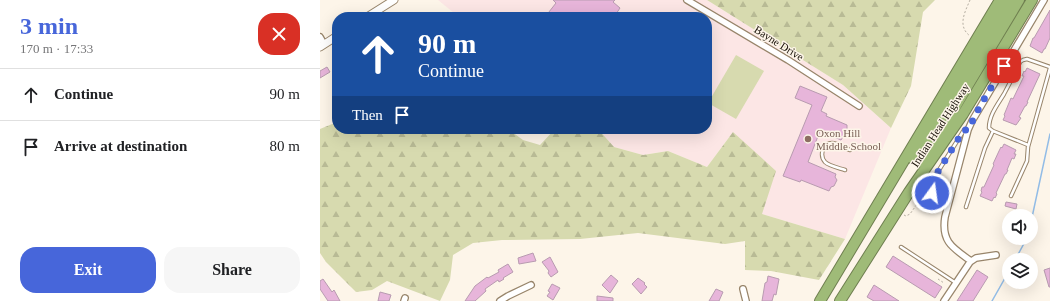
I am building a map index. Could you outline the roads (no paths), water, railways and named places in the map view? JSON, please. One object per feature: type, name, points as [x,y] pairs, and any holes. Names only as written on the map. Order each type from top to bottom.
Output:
[{"type":"highway","name":"Indian Head Highway","points":[[820,301],[863,232],[1000,0]]},
{"type":"highway","points":[[863,232],[959,87],[1010,0]]},
{"type":"highway","points":[[910,192],[926,157],[1019,0]]},
{"type":"highway","name":"Indian Head Highway","points":[[840,301],[910,192],[963,114],[1032,0]]},
{"type":"main road","points":[[373,12],[385,2],[394,0]]},
{"type":"main road","points":[[322,45],[332,39]]},
{"type":"street","name":"Bayne Drive","points":[[687,0],[707,12]]},
{"type":"street","points":[[972,261],[953,248],[945,237],[944,224],[968,130],[980,106],[1044,0]]},
{"type":"street","name":"Bayne Drive","points":[[712,15],[859,106]]},
{"type":"street","points":[[320,37],[322,45]]},
{"type":"street","points":[[944,301],[972,261],[976,258],[996,255]]},
{"type":"street","points":[[500,301],[531,285]]},
{"type":"street","points":[[743,289],[746,301]]},
{"type":"lane","points":[[1011,196],[1027,161],[1028,145],[1050,68],[1027,59],[1020,62],[994,110],[989,128],[1028,145]]},
{"type":"lane","points":[[950,198],[932,193],[929,186],[964,130],[968,130]]},
{"type":"lane","points":[[966,207],[985,148],[993,130]]},
{"type":"lane","points":[[845,170],[825,162],[822,157],[822,152],[825,146],[834,143],[850,150]]},
{"type":"lane","points":[[901,246],[956,283]]},
{"type":"waterway","points":[[1034,209],[1050,134]]},
{"type":"waterway","points":[[1019,253],[1023,245]]},
{"type":"waterway","points":[[992,301],[1002,283]]},
{"type":"place","name":"Oxon Hill Middle School","points":[[808,139]]}]
